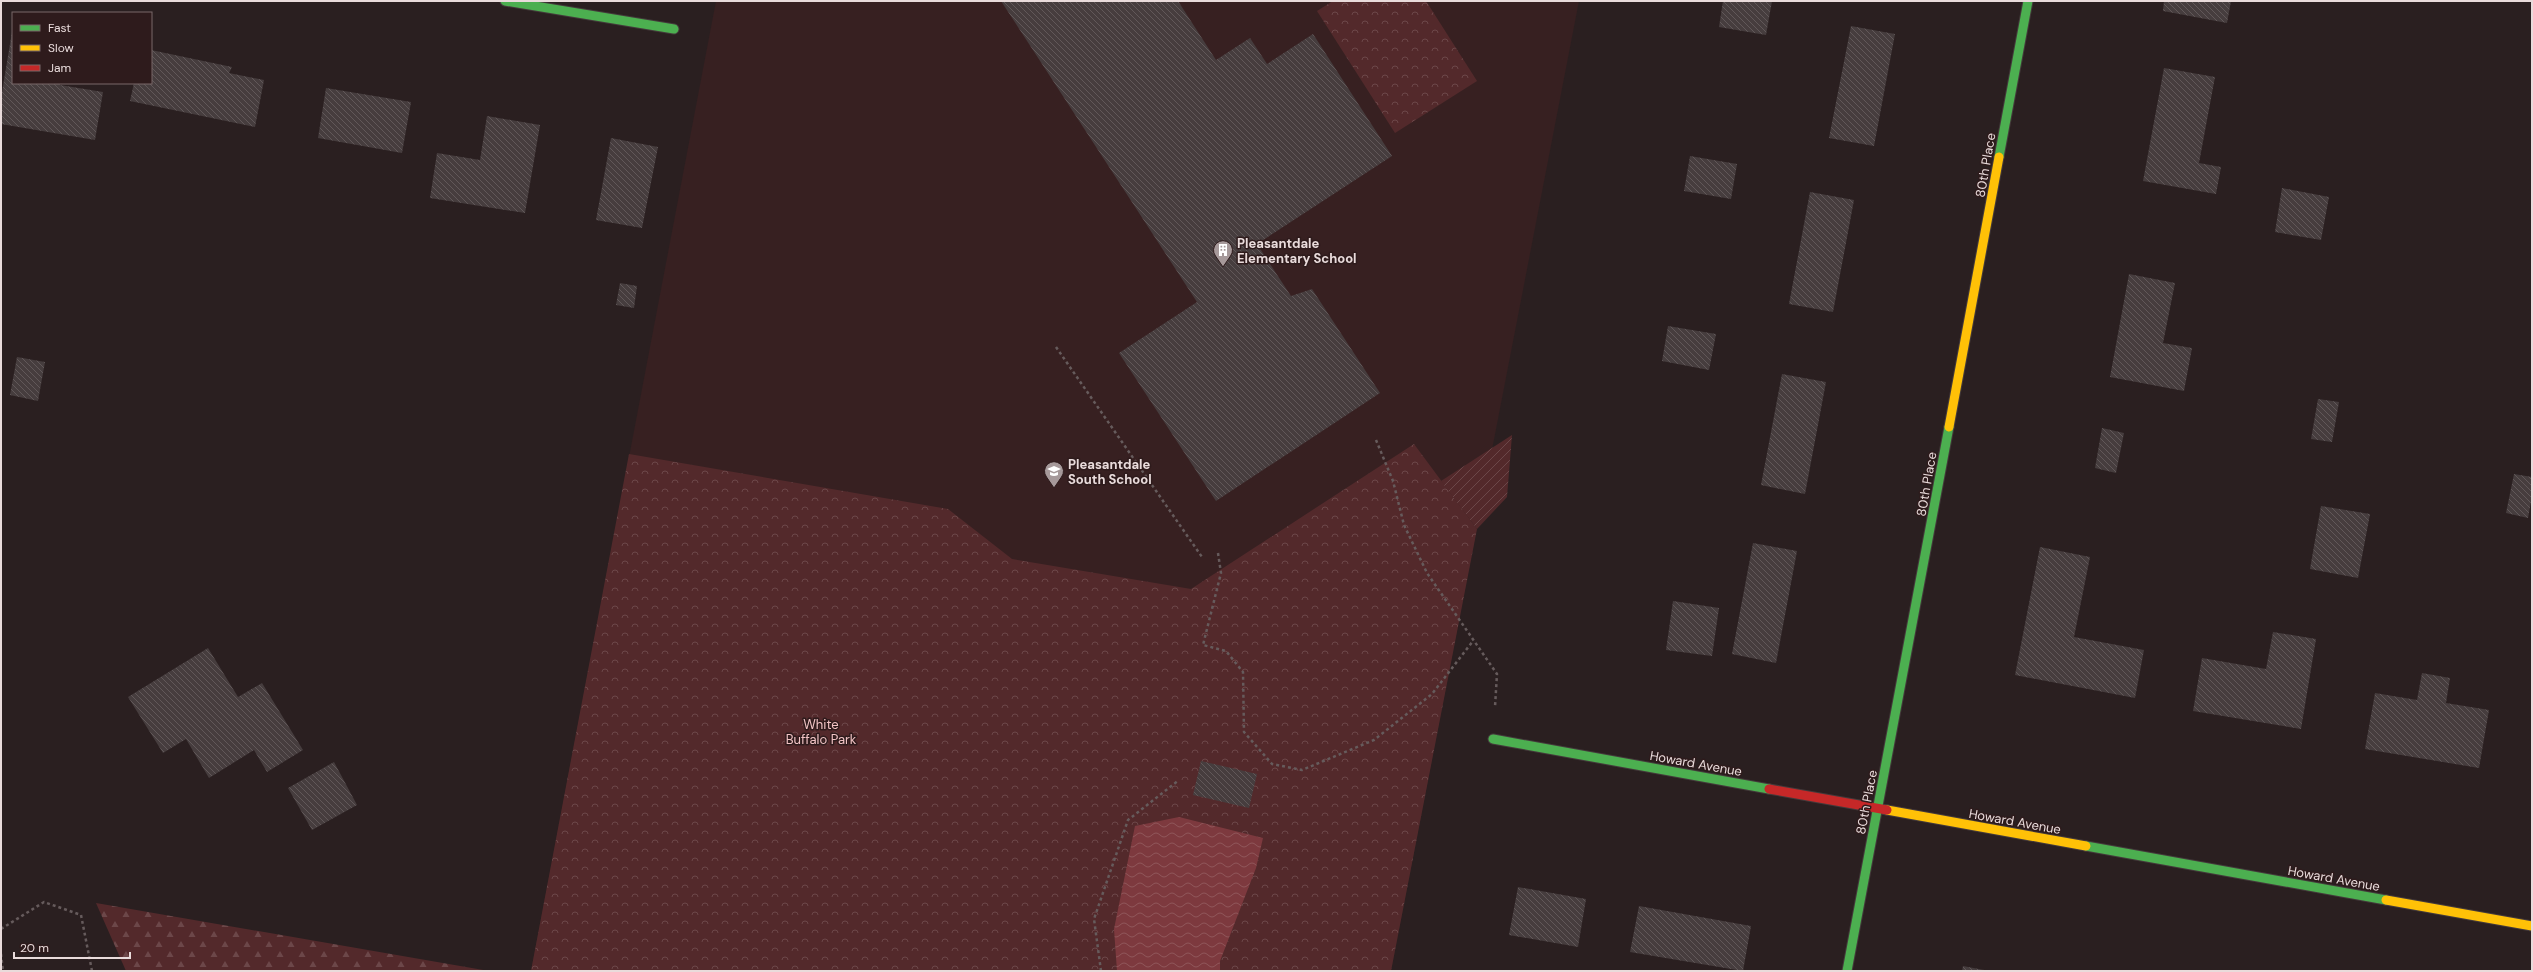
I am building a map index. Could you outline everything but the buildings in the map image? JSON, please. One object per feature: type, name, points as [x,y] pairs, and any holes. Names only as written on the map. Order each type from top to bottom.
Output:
[{"type":"street","points":[[505,1],[674,29]]},
{"type":"street","name":"80th Place","points":[[1847,971],[2028,1]]},
{"type":"street","name":"Howard Avenue","points":[[1493,739],[1878,810],[2532,926]]},
{"type":"path","points":[[1056,347],[1202,557]]},
{"type":"path","points":[[1376,440],[1392,481],[1404,525],[1427,573],[1497,674],[1493,739]]},
{"type":"path","points":[[1218,552],[1221,573],[1203,645],[1226,651],[1243,672],[1244,732],[1272,764],[1302,770],[1374,740],[1432,694],[1473,641]]},
{"type":"path","points":[[1101,971],[1094,919],[1128,820],[1179,780]]},
{"type":"path","points":[[1,929],[44,902],[81,915],[92,971]]},
{"type":"path","points":[[1,954],[3,971]]},
{"type":"shaded area","name":"Pleasantdale South School","points":[[716,1],[1579,1],[1391,971],[531,971]]},
{"type":"green space","points":[[1333,1],[1426,1],[1477,81],[1395,133],[1317,11]]},
{"type":"green space","points":[[1512,435],[1507,497],[1477,529],[1441,481]]},
{"type":"green space","name":"White Buffalo Park","points":[[1414,444],[1477,529],[1391,971],[531,971],[629,454],[948,509],[1012,559],[1191,589]]},
{"type":"green space","points":[[96,903],[489,971],[126,971]]},
{"type":"water","points":[[1179,817],[1263,838],[1256,868],[1220,961],[1220,971],[1117,971],[1114,929],[1135,826]]},
{"type":"traffic: fast","points":[[505,1],[674,29]]},
{"type":"traffic: fast","points":[[1999,157],[2028,1]]},
{"type":"traffic: fast","points":[[1847,971],[1949,427]]},
{"type":"traffic: fast","points":[[1493,739],[1769,789]]},
{"type":"traffic: fast","points":[[2086,846],[2386,900]]},
{"type":"traffic: slow","points":[[1949,427],[1999,157]]},
{"type":"traffic: slow","points":[[1887,810],[2086,846]]},
{"type":"traffic: slow","points":[[2386,900],[2532,926]]},
{"type":"traffic: jam","points":[[1769,789],[1887,810]]},
{"type":"place","name":"Pleasantdale Elementary School","points":[[1223,267]]},
{"type":"place","name":"Pleasantdale South School","points":[[1054,488]]}]
